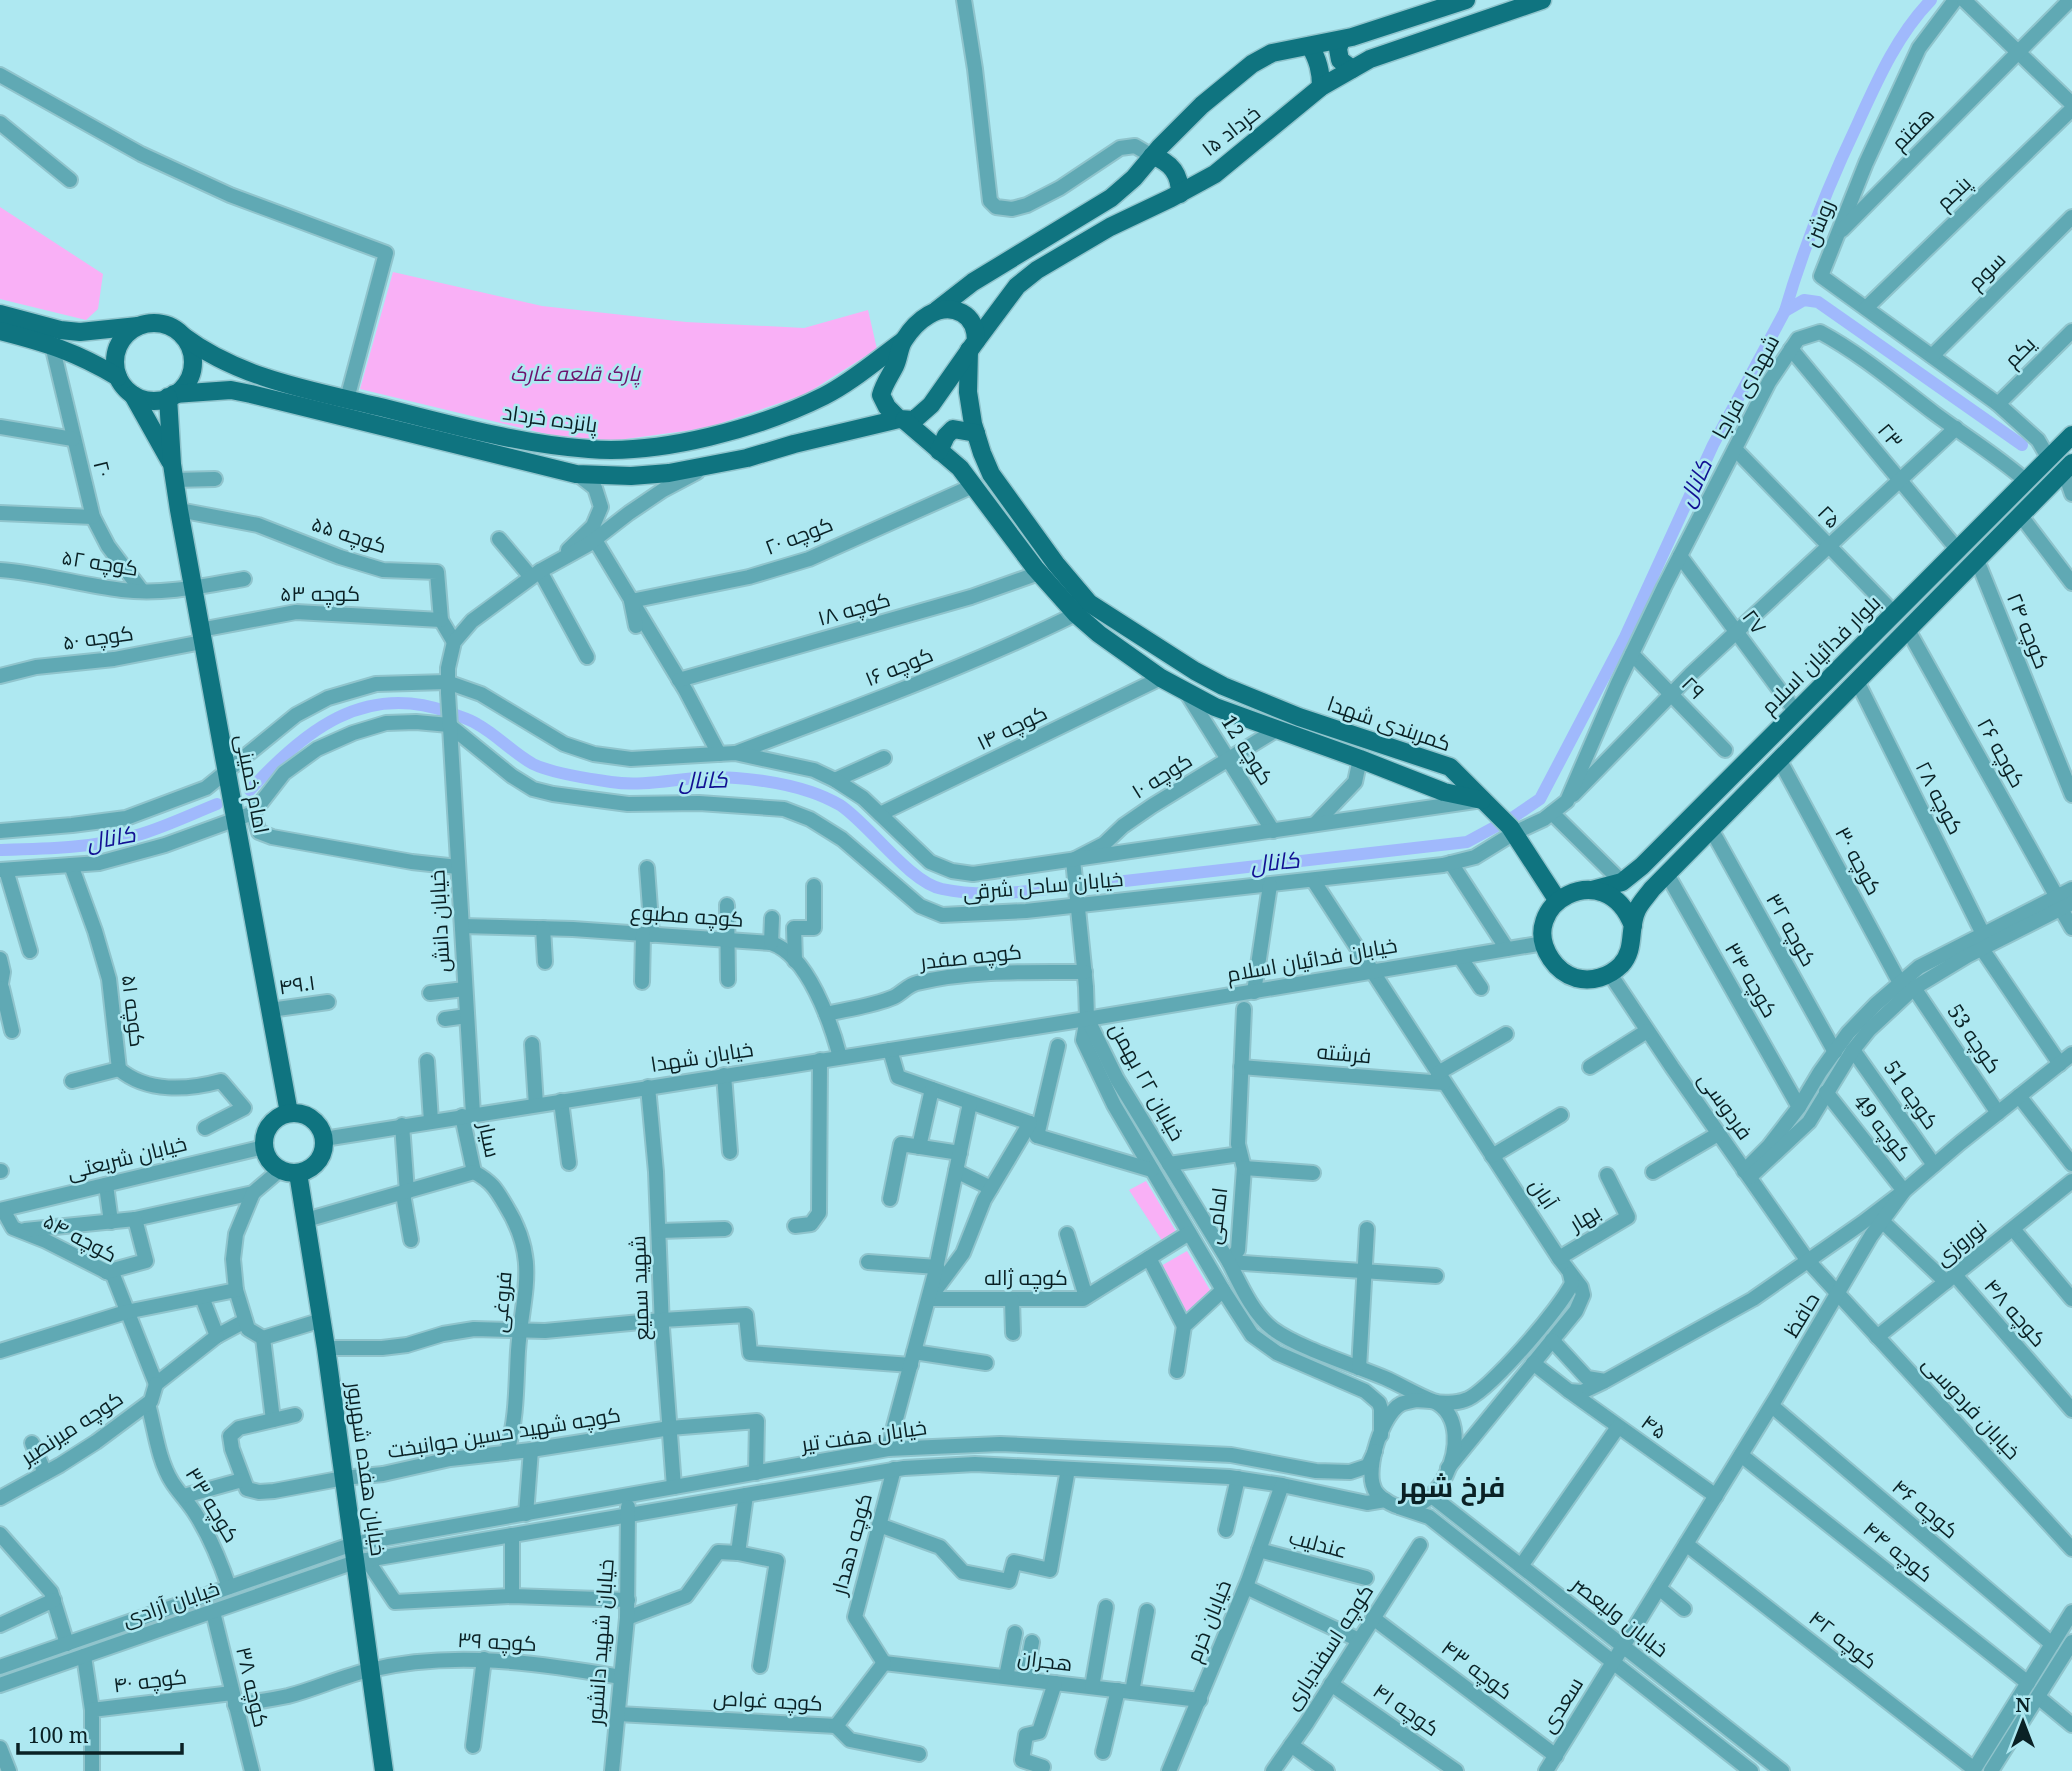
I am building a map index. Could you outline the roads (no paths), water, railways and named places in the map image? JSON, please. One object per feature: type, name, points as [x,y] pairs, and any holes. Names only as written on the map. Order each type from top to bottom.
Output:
[{"type":"main road","name":"۱۵ خرداد","points":[[903,341],[926,316],[985,275],[1111,198],[1134,178],[1202,104],[1252,64],[1272,53],[1341,40],[1466,0]]},
{"type":"main road","name":"۱۵ خرداد","points":[[901,420],[914,420],[931,405],[1017,286],[1037,270],[1110,227],[1180,194],[1223,168],[1321,87],[1370,59],[1542,0]]},
{"type":"main road","points":[[1341,40],[1338,49],[1340,60],[1352,69]]},
{"type":"main road","points":[[1310,47],[1319,66],[1321,87]]},
{"type":"main road","points":[[1152,156],[1170,165],[1176,174],[1180,194]]},
{"type":"main road","points":[[937,310],[951,310],[966,315],[976,330],[973,345]]},
{"type":"main road","points":[[0,314],[60,330],[80,332],[150,323],[162,324],[174,328],[183,336],[189,346],[192,367],[189,378],[171,396],[157,400],[145,399],[133,395],[118,377],[89,359],[52,345],[0,331]]},
{"type":"main road","points":[[118,377],[115,365],[120,342],[128,332],[138,326]]},
{"type":"main road","name":"پانزده خرداد","points":[[183,336],[225,362],[279,383],[503,437],[590,450],[635,448],[694,440],[781,415],[826,395],[903,341]]},
{"type":"main road","name":"کمربندی شهدا","points":[[903,341],[897,363],[885,382],[881,395],[887,407],[960,468],[1039,572],[1076,614],[1099,634],[1161,678],[1215,707],[1444,792],[1485,804]]},
{"type":"main road","name":"کمربندی شهدا","points":[[973,345],[968,392],[975,433],[992,474],[1056,565],[1089,603],[1223,686],[1299,717],[1451,767],[1485,804]]},
{"type":"main road","name":"پانزده خرداد","points":[[171,396],[224,390],[251,394],[576,474],[631,476],[669,473],[747,458],[794,444],[901,420]]},
{"type":"main road","name":"امام خمینی","points":[[133,395],[173,472]]},
{"type":"main road","name":"امام خمینی","points":[[171,396],[173,472],[178,510],[228,778],[242,813],[270,1010],[289,1113]]},
{"type":"main road","points":[[939,451],[946,436],[953,429],[975,433]]},
{"type":"main road","name":"بلوار فدائیان اسلام","points":[[1592,890],[1622,882],[1642,866],[2072,435]]},
{"type":"main road","points":[[2049,459],[2068,467]]},
{"type":"main road","name":"بلوار فدائیان اسلام","points":[[1633,926],[1637,910],[1652,889],[2068,467]]},
{"type":"main road","points":[[1485,804],[1512,830],[1558,901]]},
{"type":"main road","points":[[1592,890],[1606,893],[1619,901],[1633,926],[1633,940],[1629,954],[1610,974],[1598,978],[1574,977],[1554,964],[1547,954],[1544,943],[1545,920],[1558,901],[1577,891],[1592,890]]},
{"type":"main road","points":[[289,1113],[299,1113],[316,1122],[324,1139],[324,1148],[315,1165],[298,1173],[280,1170],[272,1164],[264,1147],[267,1129],[273,1121],[289,1113]]},
{"type":"main road","name":"خیابان هفده شهریور","points":[[298,1173],[358,1556],[384,1771]]},
{"type":"street","points":[[964,0],[990,201],[996,207],[1012,209],[1027,205],[1060,188],[1119,148],[1135,146],[1152,156]]},
{"type":"street","name":"روشن","points":[[1955,0],[1919,48],[1866,163],[1821,276],[1998,404],[2038,440],[2049,459]]},
{"type":"street","points":[[1964,0],[2072,106]]},
{"type":"street","name":"هفتم","points":[[1837,235],[2070,0]]},
{"type":"street","points":[[0,69],[16,83]]},
{"type":"street","points":[[0,75],[141,153],[230,195],[386,253],[347,399]]},
{"type":"street","name":"پنجم","points":[[1866,308],[2072,106]]},
{"type":"street","points":[[0,123],[70,180]]},
{"type":"street","name":"سوم","points":[[1932,356],[2072,217]]},
{"type":"street","name":"یکم","points":[[1998,404],[2072,331]]},
{"type":"street","name":"شهدای فراجا","points":[[1512,830],[1544,819],[1567,801],[1632,654],[1680,556],[1769,382],[1798,338],[1820,332],[1844,344],[2001,459],[2025,480]]},
{"type":"street","name":"۲۰","points":[[52,345],[93,517],[108,546],[142,591]]},
{"type":"street","name":"۲۳","points":[[1791,349],[1957,550]]},
{"type":"street","points":[[0,427],[73,439]]},
{"type":"street","points":[[1567,801],[1736,632],[1956,428]]},
{"type":"street","name":"۲۵","points":[[1735,449],[1894,613]]},
{"type":"street","points":[[454,642],[472,621],[536,574],[595,540],[663,490],[711,464]]},
{"type":"street","points":[[2068,467],[2072,494]]},
{"type":"street","points":[[173,472],[215,479]]},
{"type":"street","points":[[558,561],[593,526],[601,507],[595,488],[576,474]]},
{"type":"street","name":"کوچه ۲۰","points":[[631,601],[749,576],[808,559],[975,485]]},
{"type":"street","name":"کوچه ۵۵","points":[[178,510],[258,525],[340,557],[383,570],[437,572],[441,620],[454,642]]},
{"type":"street","points":[[0,513],[93,517]]},
{"type":"street","points":[[2021,516],[2072,583]]},
{"type":"street","points":[[499,539],[536,574],[587,657]]},
{"type":"street","points":[[595,540],[679,680],[719,754]]},
{"type":"street","name":"۲۷","points":[[1680,556],[1796,712]]},
{"type":"street","name":"کوچه ۲۴","points":[[1977,560],[2072,795]]},
{"type":"street","name":"کوچه ۵۲","points":[[0,570],[142,591],[193,588],[244,579]]},
{"type":"street","name":"کوچه ۱۸","points":[[679,680],[946,605],[1039,572]]},
{"type":"street","points":[[631,601],[636,626]]},
{"type":"street","name":"کوچه ۵۳","points":[[201,636],[296,612],[441,620]]},
{"type":"street","name":"کوچه ۱۶","points":[[735,753],[856,708],[1020,641],[1076,614]]},
{"type":"street","name":"کوچه ۲۶","points":[[1908,630],[2063,903],[2072,928]]},
{"type":"street","name":"کوچه ۵۰","points":[[0,676],[36,667],[114,659],[201,636]]},
{"type":"street","name":"خیابان دانش","points":[[454,642],[448,687],[449,725],[467,1016],[468,1115]]},
{"type":"street","name":"۲۹","points":[[1632,654],[1724,750]]},
{"type":"street","name":"کوچه ۱۴","points":[[880,814],[1161,678]]},
{"type":"street","name":"کوچه ۲۸","points":[[1857,681],[1983,942],[2060,1064]]},
{"type":"street","name":"خیابان ساحل شرقی","points":[[0,831],[126,818],[199,791],[228,778],[296,715],[328,698],[376,684],[448,687],[481,694],[565,744],[594,754],[631,759],[735,753],[814,770],[863,798],[930,862],[952,871],[974,874],[1074,864],[1315,824],[1485,804]]},
{"type":"street","name":"کوچه 12","points":[[1186,692],[1273,831]]},
{"type":"street","points":[[30,951],[3,870],[99,863],[165,845],[242,813],[284,773],[317,749],[353,733],[386,723],[449,725]]},
{"type":"street","name":"خیابان ساحل شرقی","points":[[449,725],[483,754],[533,789],[628,804],[784,809],[810,819],[842,839],[920,906],[942,915],[986,914],[1078,901],[1414,870],[1475,857],[1512,830]]},
{"type":"street","name":"کوچه ۱۰","points":[[1074,864],[1152,806],[1276,730]]},
{"type":"street","points":[[835,780],[884,758]]},
{"type":"street","points":[[1315,824],[1355,782],[1360,759]]},
{"type":"street","name":"کوچه ۳۰","points":[[1779,759],[1907,986]]},
{"type":"street","points":[[242,813],[259,832],[272,837],[412,862],[458,867]]},
{"type":"street","points":[[1552,813],[1622,882]]},
{"type":"street","name":"کوچه ۳۲","points":[[1711,829],[1835,1052]]},
{"type":"street","points":[[1451,863],[1507,949]]},
{"type":"street","points":[[1074,864],[1087,1018]]},
{"type":"street","name":"کوچه ۵۱","points":[[71,865],[110,979],[119,1069],[130,1078],[177,1089],[221,1081],[244,1108],[205,1128]]},
{"type":"street","points":[[642,982],[647,935],[647,868]]},
{"type":"street","name":"کوچه ۳۴","points":[[1667,874],[1800,1107]]},
{"type":"street","name":"آبان","points":[[1313,880],[1559,1258],[1581,1287],[1583,1295],[1576,1311],[1552,1340]]},
{"type":"street","points":[[1254,992],[1270,885]]},
{"type":"street","points":[[795,961],[794,928],[814,928],[814,886]]},
{"type":"street","points":[[1747,1174],[1799,1133],[1853,1050],[1907,986],[1919,967],[1983,942],[2063,903],[2072,889]]},
{"type":"street","points":[[727,905],[728,980]]},
{"type":"street","points":[[771,943],[772,918]]},
{"type":"street","name":"کوچه مطبوع","points":[[462,926],[542,928],[771,943],[781,946],[807,978],[826,1014],[840,1057]]},
{"type":"street","points":[[542,928],[545,962]]},
{"type":"street","name":"خیابان فدائیان اسلام","points":[[1087,1018],[1544,943]]},
{"type":"street","points":[[1460,957],[1481,988]]},
{"type":"street","points":[[0,959],[3,972],[1,989],[12,1031]]},
{"type":"street","name":"کوچه صفدر","points":[[826,1014],[878,1002],[896,996],[912,984],[934,979],[1010,972],[1085,972]]},
{"type":"street","name":"فردوسی","points":[[1610,974],[1808,1261],[1838,1295]]},
{"type":"street","points":[[1747,1174],[1800,1107],[1848,1033],[1907,986]]},
{"type":"street","name":"کوچه 53","points":[[1907,986],[1998,1113]]},
{"type":"street","points":[[430,993],[465,989]]},
{"type":"street","name":"۴۹.۱","points":[[270,1010],[328,1002]]},
{"type":"street","name":"امامی","points":[[1229,1262],[1238,1250],[1242,1161],[1238,1144],[1244,1009]]},
{"type":"street","points":[[444,1019],[467,1016]]},
{"type":"street","name":"خیابان شهدا","points":[[324,1139],[1087,1018]]},
{"type":"street","name":"خیابان ۲۲ بهمن","points":[[1087,1018],[1118,1079],[1262,1319],[1274,1330],[1436,1402]]},
{"type":"street","name":"خیابان ۲۲ بهمن","points":[[1087,1018],[1083,1040],[1114,1105],[1252,1335],[1277,1353],[1366,1391],[1379,1403],[1381,1435]]},
{"type":"street","points":[[1590,1067],[1647,1031]]},
{"type":"street","points":[[1441,1078],[1506,1034]]},
{"type":"street","points":[[532,1044],[536,1105]]},
{"type":"street","points":[[929,1298],[963,1253],[984,1200],[1033,1129],[1058,1046]]},
{"type":"street","points":[[890,1050],[898,1077],[1033,1129],[1152,1170]]},
{"type":"street","name":"کوچه 51","points":[[1853,1050],[1934,1165]]},
{"type":"street","name":"حافظ","points":[[1624,1647],[1882,1221],[1904,1191],[2072,1054]]},
{"type":"street","points":[[428,1060],[431,1121]]},
{"type":"street","points":[[795,1226],[811,1224],[819,1213],[821,1060]]},
{"type":"street","name":"فرشته","points":[[1241,1067],[1441,1078]]},
{"type":"street","points":[[72,1081],[119,1069]]},
{"type":"street","points":[[724,1075],[730,1152]]},
{"type":"street","name":"شهید سمیع","points":[[648,1087],[674,1487]]},
{"type":"street","points":[[919,1147],[932,1089]]},
{"type":"street","name":"کوچه 49","points":[[1826,1092],[1904,1191]]},
{"type":"street","points":[[2019,1096],[2072,1164]]},
{"type":"street","points":[[561,1101],[569,1163]]},
{"type":"street","points":[[888,1449],[937,1267],[970,1103]]},
{"type":"street","name":"سیار","points":[[468,1115],[474,1172]]},
{"type":"street","points":[[1492,1156],[1561,1115]]},
{"type":"street","points":[[402,1125],[405,1193],[411,1240]]},
{"type":"street","points":[[1653,1172],[1718,1134]]},
{"type":"street","points":[[890,1199],[901,1144],[960,1153]]},
{"type":"street","name":"خیابان شریعتی","points":[[2,1210],[264,1147]]},
{"type":"street","points":[[1169,1164],[1242,1161],[1314,1173]]},
{"type":"street","points":[[280,1170],[253,1193],[236,1234],[233,1259],[236,1290],[248,1329],[263,1338],[322,1320]]},
{"type":"street","points":[[956,1171],[991,1188]]},
{"type":"street","points":[[306,1220],[474,1172]]},
{"type":"street","name":"فروغی","points":[[474,1172],[491,1182],[518,1226],[527,1262],[515,1417],[507,1452]]},
{"type":"street","name":"بهار","points":[[1559,1258],[1628,1217],[1607,1175]]},
{"type":"street","name":"نوروزی","points":[[1877,1338],[2071,1183]]},
{"type":"street","points":[[106,1185],[111,1222]]},
{"type":"street","points":[[1569,1391],[1582,1392],[1605,1381],[1753,1299],[1904,1191]]},
{"type":"street","points":[[20,1231],[135,1219],[253,1193]]},
{"type":"street","name":"کوچه ۵۴","points":[[2,1210],[13,1228],[47,1241],[113,1275],[156,1384]]},
{"type":"street","points":[[106,1272],[146,1261],[135,1219]]},
{"type":"street","name":"کوچه ۴۸","points":[[1882,1221],[1950,1279],[2072,1410]]},
{"type":"street","points":[[659,1231],[725,1229]]},
{"type":"street","points":[[1359,1368],[1367,1229]]},
{"type":"street","points":[[2013,1229],[2072,1299]]},
{"type":"street","name":"کوچه ژاله","points":[[929,1298],[1012,1300],[1086,1297],[1189,1233]]},
{"type":"street","points":[[1067,1234],[1086,1297]]},
{"type":"street","points":[[1149,1258],[1184,1326],[1177,1371]]},
{"type":"street","points":[[868,1262],[937,1267]]},
{"type":"street","name":"امامی","points":[[1229,1262],[1436,1276]]},
{"type":"street","points":[[1436,1402],[1447,1412],[1455,1427],[1455,1447],[1448,1468],[1433,1497],[1415,1506],[1399,1507],[1385,1500],[1374,1489],[1371,1472],[1375,1451],[1390,1414],[1401,1404],[1416,1400],[1467,1400],[1482,1389],[1512,1360],[1568,1293],[1572,1283],[1570,1274]]},
{"type":"street","points":[[0,1351],[126,1312],[236,1290]]},
{"type":"street","points":[[1184,1326],[1223,1290]]},
{"type":"street","name":"خیابان فردوسی","points":[[1838,1295],[2072,1549]]},
{"type":"street","points":[[202,1297],[217,1336]]},
{"type":"street","points":[[1012,1300],[1013,1333]]},
{"type":"street","points":[[326,1348],[407,1345],[474,1328],[521,1331],[585,1328],[746,1315],[750,1353],[986,1363]]},
{"type":"street","points":[[156,1384],[217,1336],[245,1321]]},
{"type":"street","points":[[263,1338],[273,1420]]},
{"type":"street","points":[[1448,1468],[1552,1340],[1587,1378],[1605,1381]]},
{"type":"street","name":"۴۵","points":[[1533,1363],[1716,1496]]},
{"type":"street","name":"کوچه میرنصیر","points":[[0,1498],[96,1442],[148,1404],[156,1384]]},
{"type":"street","name":"کوچه ۳۳","points":[[148,1404],[163,1462],[172,1482],[184,1496],[208,1536],[220,1559],[229,1587]]},
{"type":"street","name":"کوچه ۴۶","points":[[1772,1406],[2052,1644]]},
{"type":"street","points":[[184,1496],[242,1480],[230,1436],[239,1428],[295,1415]]},
{"type":"street","name":"کوچه شهید حسین جوانبخت","points":[[242,1480],[247,1489],[259,1492],[383,1474],[450,1459],[531,1450],[670,1428],[757,1421],[756,1473]]},
{"type":"street","points":[[1521,1566],[1618,1427]]},
{"type":"street","points":[[32,1443],[45,1473]]},
{"type":"street","name":"خیابان هفت تیر","points":[[358,1556],[409,1534],[888,1449],[1000,1444],[1218,1454],[1262,1459],[1316,1471],[1350,1472],[1368,1466],[1375,1451]]},
{"type":"street","points":[[526,1514],[531,1450]]},
{"type":"street","name":"کوچه ۴۴","points":[[1741,1455],[2028,1683]]},
{"type":"street","name":"خیابان هفت تیر","points":[[358,1556],[412,1553],[894,1469],[975,1464],[1238,1478],[1367,1503],[1385,1500]]},
{"type":"street","name":"کوچه دهدار","points":[[884,1663],[855,1617],[894,1469]]},
{"type":"street","points":[[879,1525],[940,1547],[963,1572],[1010,1581],[1014,1562],[1050,1570],[1068,1469]]},
{"type":"street","points":[[1226,1530],[1238,1478]]},
{"type":"street","name":"خیابان خرم","points":[[1169,1771],[1246,1587],[1282,1485]]},
{"type":"street","points":[[738,1553],[746,1495]]},
{"type":"street","name":"خیابان شهید دانشور","points":[[612,1771],[628,1600],[627,1496]]},
{"type":"street","name":"خیابان ولیعصر","points":[[1433,1497],[1782,1771]]},
{"type":"street","name":"خیابان ولیعصر","points":[[1399,1507],[1429,1517],[1751,1771]]},
{"type":"street","points":[[0,1534],[51,1592],[66,1644]]},
{"type":"street","points":[[409,1534],[412,1553]]},
{"type":"street","points":[[512,1535],[512,1596]]},
{"type":"street","name":"کوچه ۴۲","points":[[1686,1544],[1974,1770]]},
{"type":"street","name":"کوچه اسفندیاری","points":[[1273,1771],[1420,1545]]},
{"type":"street","name":"عندلیب","points":[[1259,1550],[1366,1578]]},
{"type":"street","points":[[627,1618],[686,1596],[718,1552],[777,1561],[760,1666]]},
{"type":"street","points":[[358,1556],[395,1602],[512,1596],[628,1600]]},
{"type":"street","name":"خیابان آزادی","points":[[0,1667],[303,1562],[358,1556]]},
{"type":"street","name":"خیابان آزادی","points":[[0,1685],[309,1578],[358,1556]]},
{"type":"street","points":[[303,1562],[309,1578]]},
{"type":"street","points":[[1246,1587],[1359,1640]]},
{"type":"street","points":[[1659,1588],[1684,1608]]},
{"type":"street","points":[[0,1625],[54,1600]]},
{"type":"street","points":[[1092,1687],[1106,1607]]},
{"type":"street","points":[[1103,1752],[1125,1691],[1147,1611]]},
{"type":"street","name":"کوچه ۳۸","points":[[213,1612],[252,1771]]},
{"type":"street","points":[[1974,1770],[2072,1612]]},
{"type":"street","name":"کوچه ۴۳","points":[[1373,1618],[1556,1756]]},
{"type":"street","points":[[1006,1677],[1015,1633]]},
{"type":"street","points":[[1025,1679],[1032,1642]]},
{"type":"street","points":[[1991,1771],[2038,1697],[2067,1662],[2072,1642]]},
{"type":"street","name":"سعدی","points":[[1546,1771],[1624,1647]]},
{"type":"street","points":[[37,1654],[43,1670]]},
{"type":"street","points":[[84,1656],[92,1710]]},
{"type":"street","points":[[473,1746],[484,1660]]},
{"type":"street","name":"کوچه ۳۹","points":[[370,1670],[421,1661],[484,1660],[553,1665],[621,1677]]},
{"type":"street","name":"هجران","points":[[884,1663],[1200,1700]]},
{"type":"street","name":"کوچه غواص","points":[[618,1714],[836,1726],[884,1663]]},
{"type":"street","name":"کوچه ۴۰","points":[[92,1771],[92,1710],[288,1696],[370,1670]]},
{"type":"street","points":[[1043,1767],[1022,1760],[1026,1735],[1039,1732],[1055,1683]]},
{"type":"street","name":"کوچه ۴۱","points":[[1331,1684],[1456,1771]]},
{"type":"street","points":[[2038,1697],[2072,1725]]},
{"type":"street","points":[[836,1726],[850,1740],[919,1754]]},
{"type":"street","points":[[1291,1745],[1327,1771]]},
{"type":"street","points":[[0,1748],[9,1771]]},
{"type":"waterway","points":[[1785,311],[1817,217],[1872,92],[1898,43],[1931,0]]},
{"type":"waterway","name":"کانال","points":[[250,790],[292,749],[314,731],[338,718],[363,708],[389,703],[418,704],[470,720],[533,764],[560,773],[623,783],[711,777],[736,778],[775,783],[811,792],[837,803],[851,814],[916,876],[942,889],[963,892],[1029,891],[1467,842],[1540,799],[1625,637],[1713,445],[1785,311],[1804,300],[1818,302],[2022,445]]},
{"type":"waterway","name":"کانال","points":[[0,850],[71,847],[124,839],[217,804]]},
{"type":"district","name":"فرخ شهر","points":[[1452,1487]]},
{"type":"park label","name":"پارک قلعه غارک","points":[[575,374]]}]
